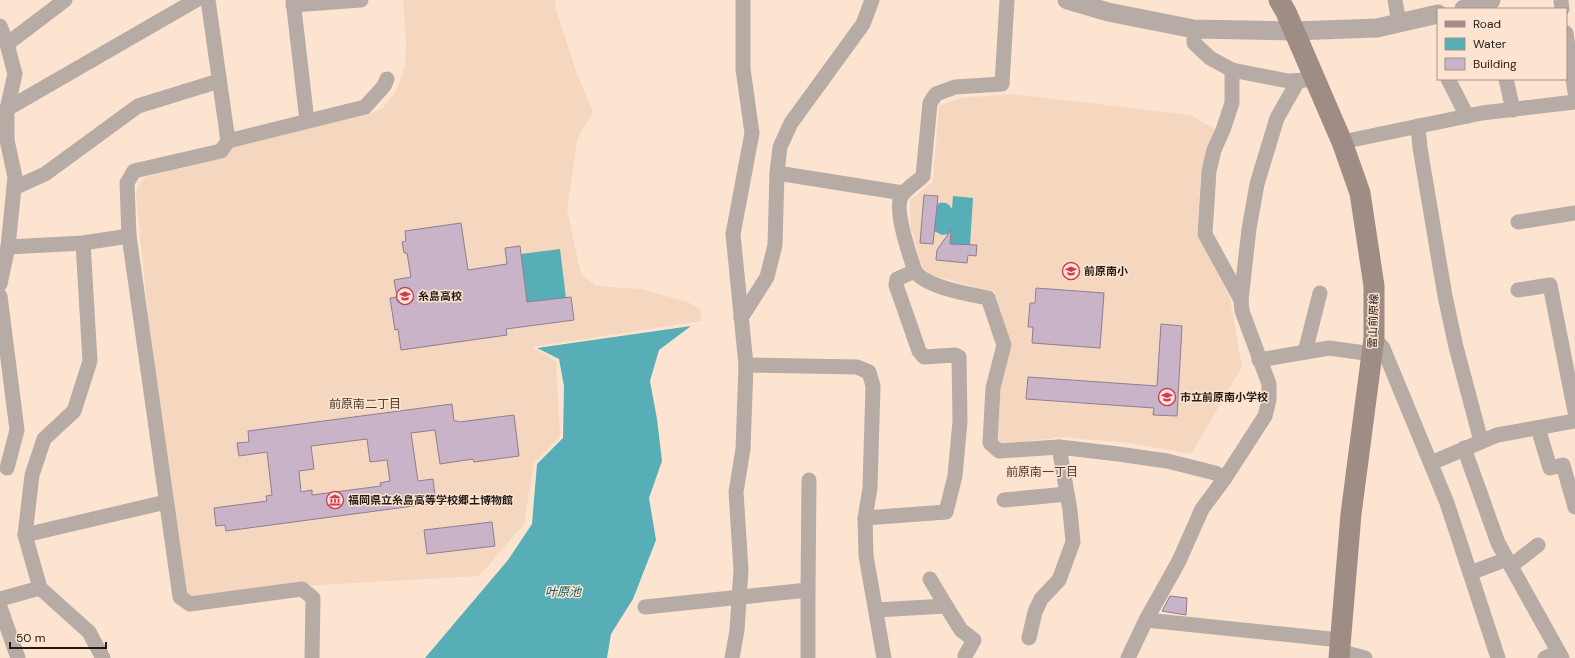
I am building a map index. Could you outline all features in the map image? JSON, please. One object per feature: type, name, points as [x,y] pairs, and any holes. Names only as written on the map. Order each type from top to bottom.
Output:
[{"type":"main road","name":"雷山前原線","points":[[1279,0],[1294,31],[1306,80],[1342,142],[1360,193],[1374,286],[1373,346],[1351,514],[1339,650]]},
{"type":"street","points":[[7,44],[65,0]]},
{"type":"street","points":[[7,109],[196,0]]},
{"type":"street","points":[[208,0],[228,141]]},
{"type":"street","points":[[307,121],[293,3],[362,0]]},
{"type":"street","points":[[732,658],[737,630],[738,598],[742,570],[736,492],[743,449],[746,365],[733,234],[752,133],[743,70],[743,0]]},
{"type":"street","points":[[741,318],[767,277],[775,245],[777,172],[780,147],[791,123],[863,24],[872,0]]},
{"type":"street","points":[[1007,0],[1002,84],[955,87],[936,94],[930,103],[923,176],[903,193],[900,198],[902,230],[918,276],[951,290],[988,298],[1004,345],[993,388],[990,443],[999,451],[1059,447],[1167,461],[1215,473],[1225,478]]},
{"type":"street","points":[[1067,0],[1108,12],[1194,29],[1294,31],[1377,28],[1437,14]]},
{"type":"street","points":[[1395,0],[1399,23]]},
{"type":"street","points":[[1468,8],[1491,0]]},
{"type":"street","points":[[0,26],[7,44],[15,74],[7,109],[7,140],[15,177],[9,191],[8,247],[0,284]]},
{"type":"street","points":[[1194,29],[1194,43],[1210,58],[1232,70],[1288,81],[1306,80]]},
{"type":"street","points":[[1567,40],[1575,92]]},
{"type":"street","points":[[1232,70],[1232,103],[1223,130],[1214,150],[1209,171],[1206,234],[1241,300]]},
{"type":"street","points":[[312,658],[313,598],[302,590],[190,604],[180,597],[129,236],[127,183],[134,171],[221,151],[228,141],[365,107],[384,86],[386,79]]},
{"type":"street","points":[[1128,658],[1146,620],[1179,561],[1202,509],[1225,478],[1265,416],[1270,400],[1269,384],[1242,311],[1241,300],[1249,229],[1257,184],[1277,118],[1306,80]]},
{"type":"street","points":[[1449,80],[1467,116]]},
{"type":"street","points":[[1506,80],[1513,110]]},
{"type":"street","points":[[9,191],[45,174],[138,106],[219,81]]},
{"type":"street","points":[[1342,142],[1467,116],[1575,102]]},
{"type":"street","points":[[1418,126],[1420,148],[1445,296],[1456,347],[1482,441]]},
{"type":"street","points":[[777,172],[903,193]]},
{"type":"street","points":[[1518,222],[1575,213]]},
{"type":"street","points":[[8,247],[83,242],[129,236]]},
{"type":"street","points":[[83,242],[90,361],[74,410],[44,439],[32,475],[25,535],[40,588],[89,632],[103,658]]},
{"type":"street","points":[[865,518],[946,512],[955,476],[960,421],[959,357],[955,355],[924,357],[919,351],[896,285],[897,278],[915,271]]},
{"type":"street","points":[[1518,290],[1550,285],[1575,412]]},
{"type":"street","points":[[1305,352],[1320,293]]},
{"type":"street","points":[[0,296],[17,430],[4,469],[32,475]]},
{"type":"street","points":[[1259,360],[1329,348],[1373,346],[1383,348],[1447,503],[1498,658]]},
{"type":"street","points":[[746,365],[857,366],[869,372],[873,386],[870,488],[865,518],[866,556],[884,658]]},
{"type":"street","points":[[1431,463],[1497,434],[1575,421]]},
{"type":"street","points":[[1538,428],[1550,468],[1563,465],[1575,507]]},
{"type":"street","points":[[1029,638],[1035,612],[1041,599],[1059,580],[1073,542],[1070,510],[1059,447]]},
{"type":"street","points":[[1464,448],[1498,543],[1509,562],[1555,656]]},
{"type":"street","points":[[808,658],[809,480]]},
{"type":"street","points":[[1004,500],[1067,494]]},
{"type":"street","points":[[25,535],[166,502]]},
{"type":"street","points":[[1470,573],[1509,562],[1538,545]]},
{"type":"street","points":[[930,579],[961,630],[974,640],[965,658]]},
{"type":"street","points":[[0,599],[40,588]]},
{"type":"street","points":[[645,607],[808,590]]},
{"type":"street","points":[[876,610],[946,606]]},
{"type":"street","points":[[0,607],[18,658]]},
{"type":"street","points":[[1146,620],[1339,650],[1365,658]]},
{"type":"shaded area","name":"糸島高校","points":[[403,0],[555,0],[556,10],[576,71],[593,113],[577,141],[567,210],[581,274],[596,286],[641,289],[688,302],[700,309],[702,321],[532,347],[556,361],[560,436],[534,463],[524,524],[479,576],[317,585],[192,599],[183,593],[149,323],[136,194],[138,186],[146,177],[226,154],[231,146],[371,113],[383,108],[396,91],[405,66],[406,43]]},
{"type":"shaded area","name":"前原南小","points":[[1012,94],[1191,115],[1217,131],[1201,169],[1197,234],[1230,298],[1242,367],[1191,454],[1130,443],[1062,437],[1004,444],[998,439],[1000,389],[1012,346],[995,292],[931,275],[922,266],[911,228],[910,200],[933,182],[939,106],[961,98]]},
{"type":"water","points":[[953,196],[973,198],[970,245],[950,244],[951,230],[948,234],[942,235],[934,231],[937,206],[939,203],[945,203],[950,205],[952,209]]},
{"type":"water","points":[[560,249],[566,298],[527,302],[521,254]]},
{"type":"water","name":"叶原池","points":[[691,326],[659,350],[650,381],[657,419],[662,461],[649,498],[656,540],[633,599],[611,634],[607,658],[425,658],[508,560],[532,524],[537,464],[563,438],[564,386],[559,359],[537,348]]},
{"type":"building","points":[[924,195],[938,196],[933,244],[920,243]]},
{"type":"building","points":[[461,223],[468,270],[507,264],[505,248],[520,246],[527,302],[571,297],[574,320],[506,329],[507,335],[401,350],[398,329],[395,330],[390,298],[397,297],[394,280],[411,277],[407,253],[404,253],[402,242],[406,241],[405,231]]},
{"type":"building","points":[[951,230],[950,244],[977,245],[976,256],[968,255],[967,263],[936,260],[937,250]]},
{"type":"building","points":[[1036,288],[1104,293],[1100,348],[1032,343],[1033,327],[1028,327],[1030,303],[1035,303]]},
{"type":"building","points":[[1161,324],[1182,326],[1177,416],[1153,415],[1154,408],[1026,399],[1028,377],[1157,386]]},
{"type":"building","points":[[452,404],[454,421],[459,422],[514,415],[519,456],[474,462],[473,459],[440,464],[435,430],[411,433],[418,481],[433,479],[436,503],[226,531],[225,525],[216,526],[214,508],[267,501],[266,496],[272,495],[267,452],[239,456],[237,443],[249,442],[248,431]],"holes":[[[367,439],[370,462],[387,460],[390,481],[380,483],[381,486],[312,495],[312,490],[301,492],[299,471],[314,469],[311,446]]]},
{"type":"building","points":[[492,522],[495,546],[427,554],[424,530]]},
{"type":"building","points":[[1170,596],[1187,598],[1186,615],[1162,611]]},
{"type":"place","name":"前原南小","points":[[1071,271]]},
{"type":"place","name":"糸島高校","points":[[405,296]]},
{"type":"place","name":"市立前原南小学校","points":[[1167,397]]},
{"type":"place","name":"福岡県立糸島高等学校郷土博物館","points":[[335,500]]},
{"type":"district","name":"前原南二丁目","points":[[365,404]]},
{"type":"district","name":"前原南一丁目","points":[[1042,472]]}]
